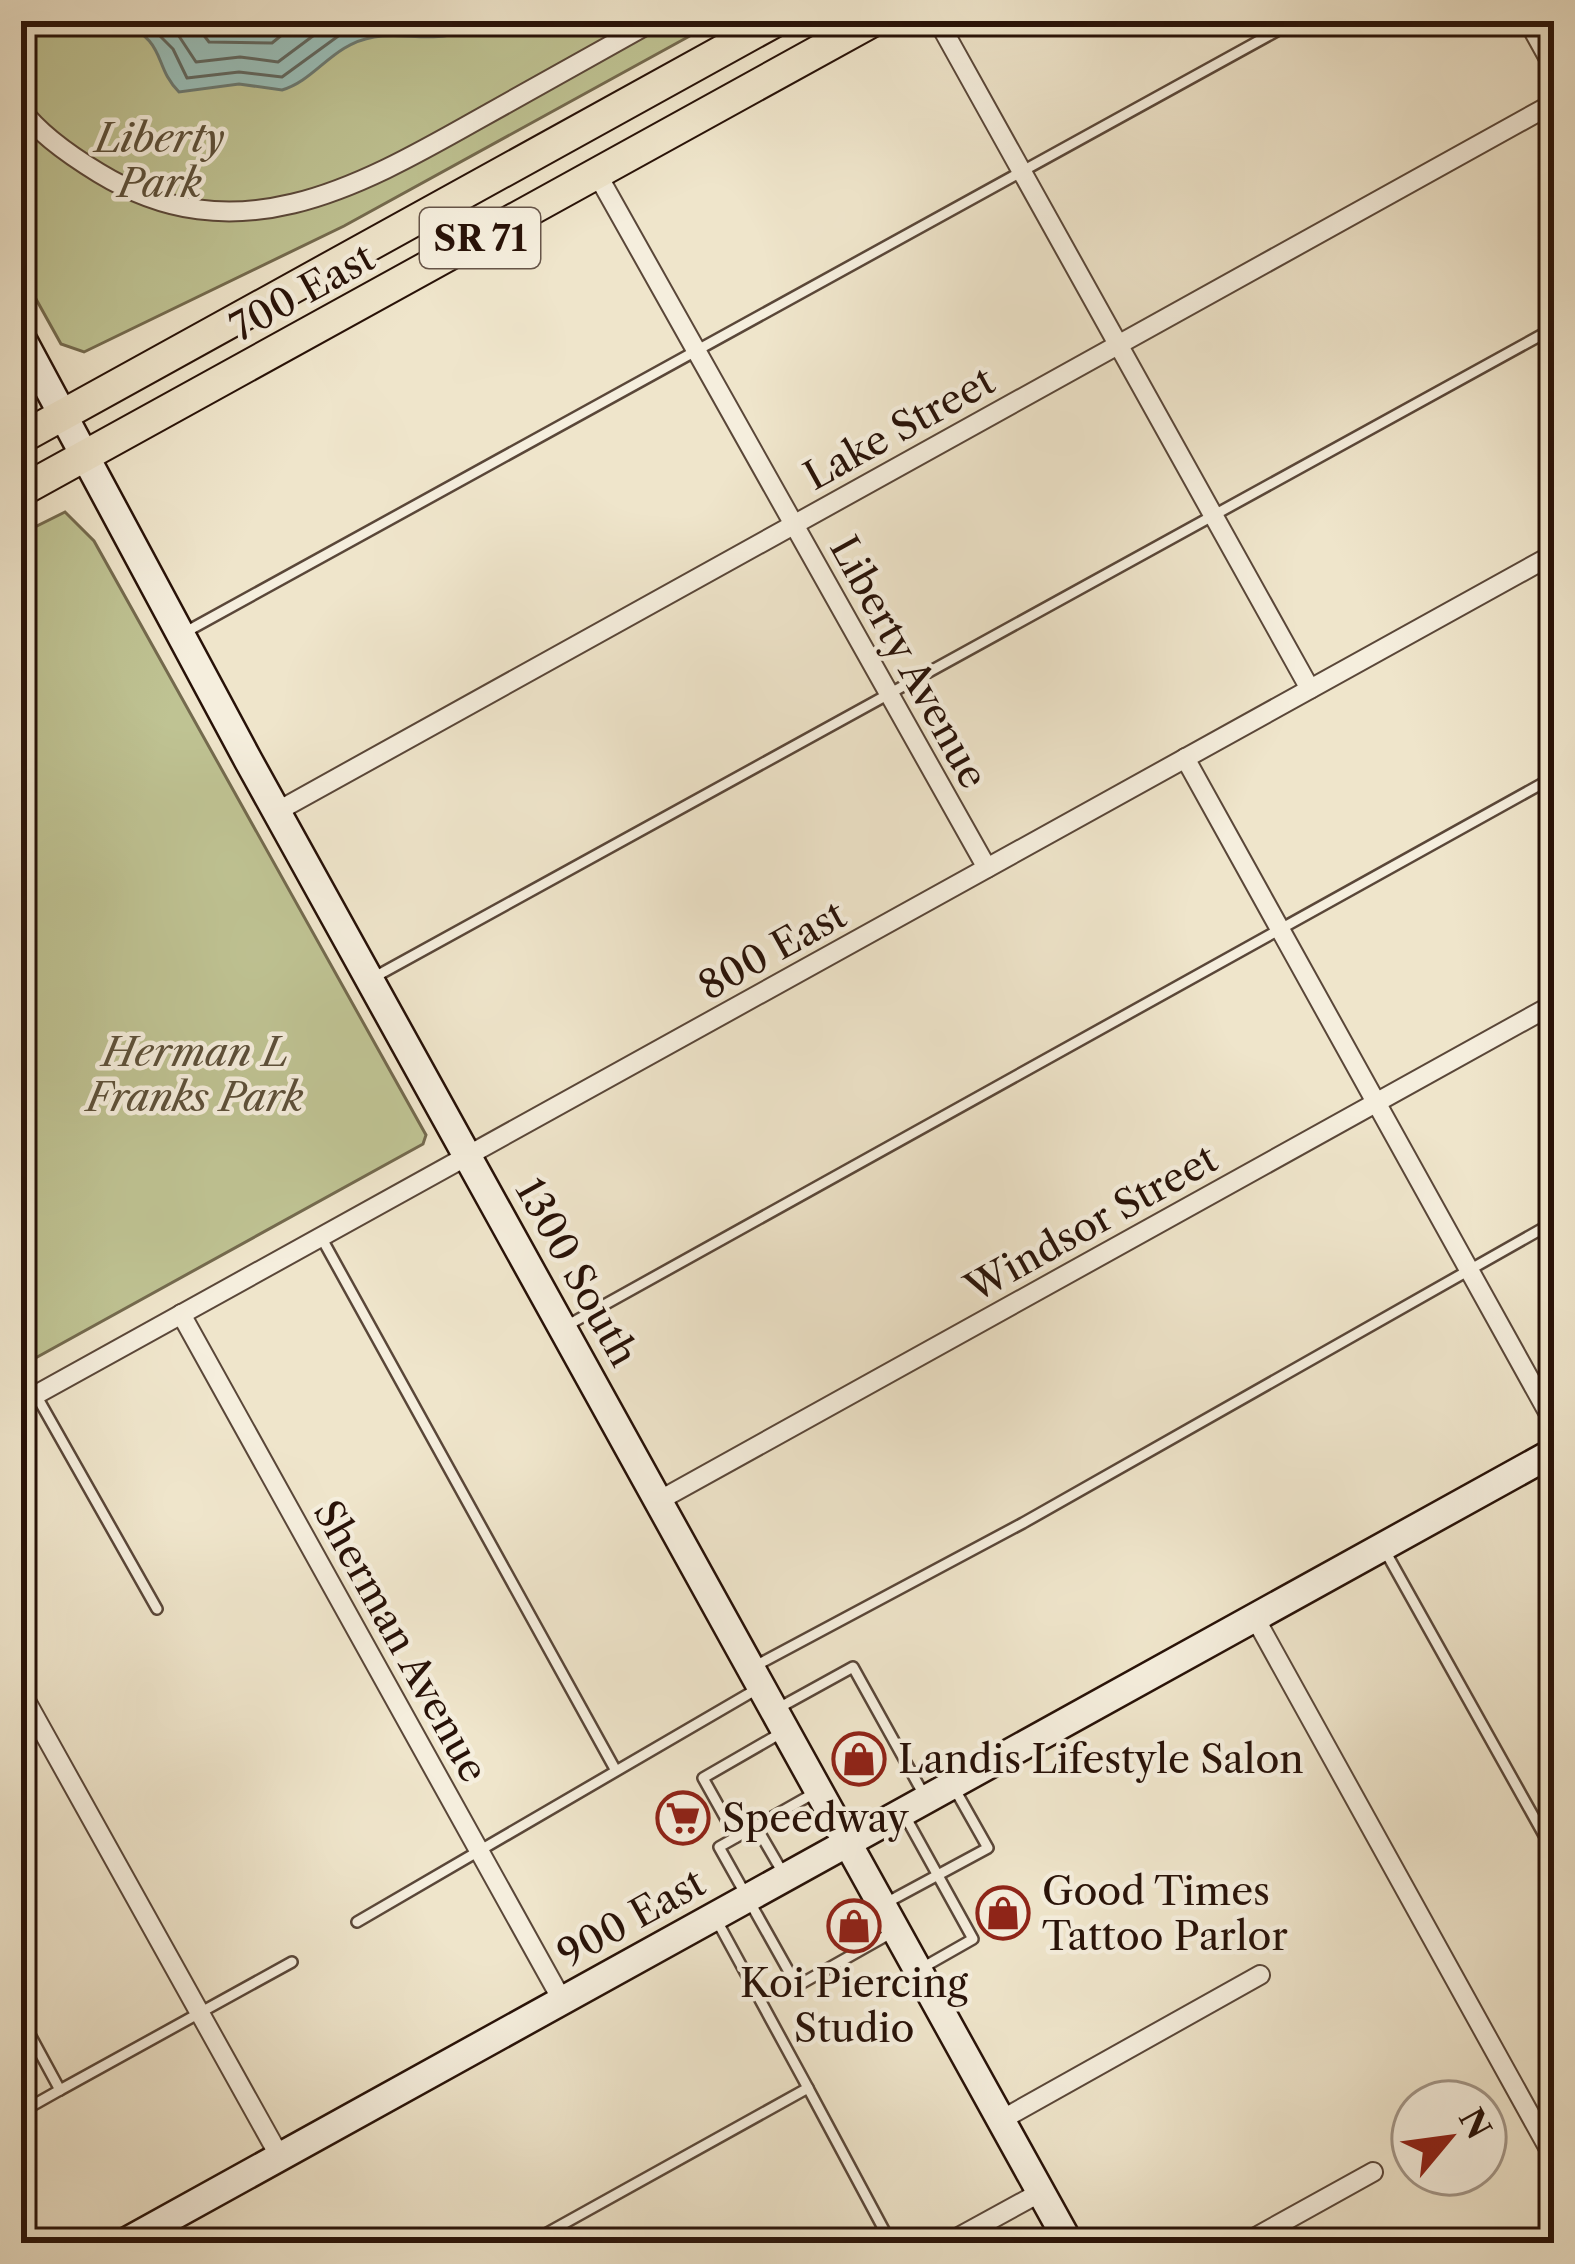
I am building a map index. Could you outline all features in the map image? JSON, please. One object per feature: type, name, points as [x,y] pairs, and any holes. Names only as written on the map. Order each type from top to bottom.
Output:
[{"type":"main road","name":"700 East","points":[[21,438],[776,21]]},
{"type":"main road","name":"700 East","points":[[21,491],[873,21]]},
{"type":"street","points":[[21,109],[72,156],[148,196],[231,212],[306,204],[375,178],[654,21]]},
{"type":"street","points":[[938,21],[1310,689]]},
{"type":"street","points":[[1528,21],[1554,68]]},
{"type":"street","name":"Lake Street","points":[[276,812],[1554,103]]},
{"type":"street","name":"Liberty Avenue","points":[[597,174],[987,868]]},
{"type":"street","name":"1300 South","points":[[21,337],[276,812],[1069,2243]]},
{"type":"street","name":"800 East","points":[[29,1399],[1554,554]]},
{"type":"street","points":[[1185,758],[1554,1423]]},
{"type":"street","name":"Windsor Street","points":[[660,1500],[1554,1004]]},
{"type":"street","name":"Sherman Avenue","points":[[182,1314],[562,2000]]},
{"type":"street","name":"900 East","points":[[124,2243],[1554,1452]]},
{"type":"street","points":[[1255,1618],[1554,2158]]},
{"type":"street","points":[[21,1692],[280,2156]]},
{"type":"street","points":[[1000,2120],[1260,1976]]},
{"type":"street","points":[[1245,2243],[1373,2171]]},
{"type":"street","points":[[948,2243],[1041,2192]]},
{"type":"lane","points":[[182,634],[1295,21]]},
{"type":"lane","points":[[370,980],[1554,328]]},
{"type":"lane","points":[[563,1328],[1554,777]]},
{"type":"lane","points":[[736,1837],[703,1778],[768,1699],[1023,1523],[1554,1222]]},
{"type":"lane","points":[[321,1237],[615,1769]]},
{"type":"lane","points":[[29,1399],[157,1609]]},
{"type":"lane","points":[[1383,1547],[1554,1853]]},
{"type":"lane","points":[[357,1922],[481,1854],[615,1769],[768,1699],[853,1667],[915,1806],[937,1875],[974,1939],[918,1971]]},
{"type":"lane","points":[[881,1906],[988,1848],[953,1785]]},
{"type":"lane","points":[[818,1791],[753,1821],[719,1846],[797,1985],[896,1931]]},
{"type":"lane","points":[[753,1821],[785,1876]]},
{"type":"lane","points":[[714,1916],[891,2243]]},
{"type":"lane","points":[[21,2112],[292,1962]]},
{"type":"lane","points":[[21,2018],[60,2090]]},
{"type":"lane","points":[[530,2243],[808,2088]]},
{"type":"green space","name":"Liberty Park","points":[[21,21],[717,21],[344,226],[84,352],[61,344],[21,272]]},
{"type":"green space","name":"Herman L Franks Park","points":[[65,512],[94,541],[426,1135],[423,1144],[21,1366],[21,534]]},
{"type":"water","points":[[119,21],[477,21],[454,34],[359,41],[282,90],[239,84],[179,92],[146,37]]},
{"type":"place","name":"Landis Lifestyle Salon","points":[[859,1759]]},
{"type":"place","name":"Speedway","points":[[683,1818]]},
{"type":"place","name":"Good Times Tattoo Parlor","points":[[1003,1913]]},
{"type":"place","name":"Koi Piercing Studio","points":[[854,1926]]}]
